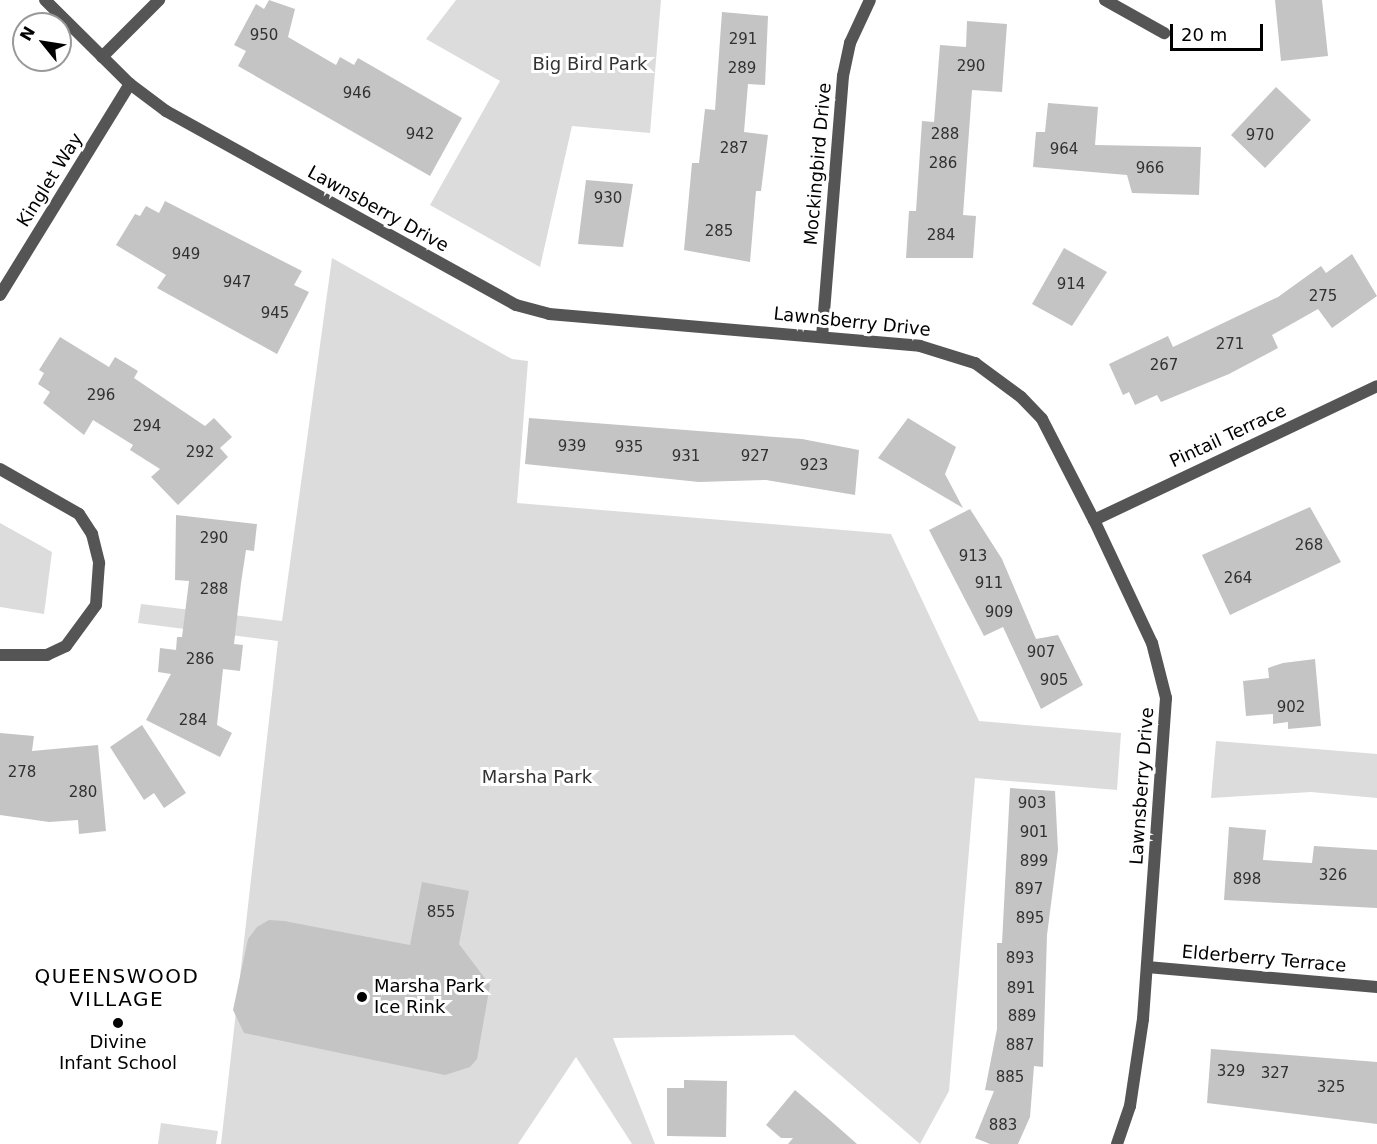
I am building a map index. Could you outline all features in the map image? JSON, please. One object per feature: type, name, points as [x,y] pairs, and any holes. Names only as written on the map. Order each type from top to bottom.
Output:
[{"type":"street","name":"Lawnsberry Drive","points":[[45,0],[130,84],[166,111],[516,305],[549,314],[822,337],[948,351],[1001,378],[1042,419],[1094,520],[1152,644],[1166,698],[1147,967],[1130,1106],[1117,1144]]},
{"type":"street","points":[[102,57],[159,0]]},
{"type":"street","name":"Mockingbird Drive","points":[[822,337],[843,76],[850,43],[870,0]]},
{"type":"street","points":[[1105,0],[1164,33]]},
{"type":"street","name":"Kinglet Way","points":[[0,295],[130,84]]},
{"type":"street","name":"Pintail Terrace","points":[[1094,520],[1377,386]]},
{"type":"street","points":[[0,468],[79,514],[92,534],[99,563],[96,605],[66,646],[47,655],[0,655]]},
{"type":"street","name":"Elderberry Terrace","points":[[1147,967],[1377,987]]},
{"type":"green space","name":"Big Bird Park","points":[[456,0],[661,0],[650,133],[572,126],[540,267],[430,205],[500,81],[426,39]]},
{"type":"green space","name":"Marsha Park","points":[[332,258],[512,359],[528,361],[517,503],[891,534],[979,721],[1121,733],[1117,790],[975,778],[949,1091],[920,1144],[794,1035],[613,1038],[655,1144],[632,1144],[576,1057],[518,1144],[221,1144],[278,641],[138,623],[141,604],[282,621]]},
{"type":"green space","points":[[0,523],[52,552],[44,614],[0,607]]},
{"type":"green space","points":[[1216,741],[1377,754],[1377,798],[1311,792],[1211,798]]},
{"type":"green space","points":[[161,1123],[218,1131],[216,1144],[158,1144]]},
{"type":"building","points":[[269,0],[295,9],[288,37],[336,65],[340,57],[354,65],[358,58],[462,118],[430,176],[238,66],[246,51],[234,45],[256,4],[264,9]]},
{"type":"building","points":[[1275,0],[1322,0],[1328,56],[1281,61]]},
{"type":"building","points":[[722,12],[768,16],[765,85],[748,84],[744,132],[768,135],[761,191],[756,191],[750,262],[684,250],[692,163],[699,163],[705,109],[715,110]]},
{"type":"building","points":[[967,21],[1007,24],[1002,92],[972,90],[963,215],[976,216],[973,258],[906,258],[909,211],[916,211],[922,121],[934,122],[940,45],[966,47]]},
{"type":"building","points":[[1276,87],[1311,120],[1265,168],[1231,135]]},
{"type":"building","points":[[1048,103],[1098,107],[1095,145],[1201,147],[1199,195],[1132,193],[1127,175],[1033,167],[1036,132],[1045,132]]},
{"type":"building","points":[[586,180],[633,184],[623,247],[578,244]]},
{"type":"building","points":[[165,201],[302,271],[294,285],[309,292],[277,354],[157,288],[166,275],[116,245],[135,214],[140,216],[146,206],[159,213]]},
{"type":"building","points":[[1064,248],[1107,272],[1072,326],[1032,304]]},
{"type":"building","points":[[1352,254],[1377,296],[1332,328],[1318,309],[1272,335],[1278,348],[1229,374],[1161,402],[1157,395],[1135,405],[1129,392],[1123,395],[1109,364],[1168,336],[1173,347],[1278,297],[1321,266],[1326,273]]},
{"type":"building","points":[[60,337],[109,367],[115,357],[138,371],[134,378],[205,426],[214,418],[232,437],[220,448],[228,457],[178,505],[151,477],[160,469],[130,450],[133,445],[93,420],[84,435],[43,403],[50,392],[38,384],[44,373],[39,370]]},
{"type":"building","points":[[529,418],[802,439],[859,450],[855,495],[766,480],[699,482],[525,464]]},
{"type":"building","points":[[908,418],[956,447],[945,474],[963,508],[878,458]]},
{"type":"building","points":[[1310,507],[1341,562],[1230,615],[1202,555]]},
{"type":"building","points":[[970,509],[1002,559],[1036,639],[1058,635],[1083,685],[1041,709],[1003,627],[984,636],[929,530]]},
{"type":"building","points":[[176,515],[257,524],[254,551],[246,550],[241,583],[234,644],[243,645],[240,671],[223,669],[217,725],[232,733],[220,757],[146,720],[171,674],[158,672],[160,648],[176,650],[177,637],[182,637],[189,581],[175,580]]},
{"type":"building","points":[[1315,659],[1321,726],[1288,729],[1288,722],[1273,724],[1273,714],[1246,716],[1243,681],[1269,678],[1268,668],[1283,663]]},
{"type":"building","points":[[142,725],[186,793],[164,808],[154,793],[144,800],[110,747]]},
{"type":"building","points":[[0,733],[34,736],[32,751],[98,745],[106,831],[79,834],[78,820],[49,822],[0,815]]},
{"type":"building","points":[[1010,788],[1055,791],[1058,850],[1047,935],[1043,1067],[1034,1066],[1030,1117],[1018,1144],[990,1144],[975,1138],[994,1091],[985,1090],[997,1029],[997,943],[1002,943]]},
{"type":"building","points":[[1229,827],[1266,830],[1263,860],[1312,863],[1314,846],[1377,850],[1377,908],[1224,900]]},
{"type":"building","name":"Marsha Park Ice Rink","points":[[422,882],[469,891],[459,944],[490,985],[477,1059],[470,1067],[445,1075],[244,1033],[233,1010],[248,939],[257,927],[269,920],[284,921],[410,945]]},
{"type":"building","points":[[1211,1049],[1377,1062],[1377,1124],[1207,1103]]},
{"type":"building","points":[[684,1080],[727,1081],[726,1137],[667,1136],[667,1088],[684,1088]]},
{"type":"building","points":[[795,1090],[857,1144],[788,1144],[793,1138],[781,1138],[766,1125]]},
{"type":"place","name":"Marsha Park Ice Rink","points":[[362,997]]},
{"type":"place","name":"Divine Infant School","points":[[118,1023]]},
{"type":"district","name":"QUEENSWOOD VILLAGE","points":[[117,988]]}]
